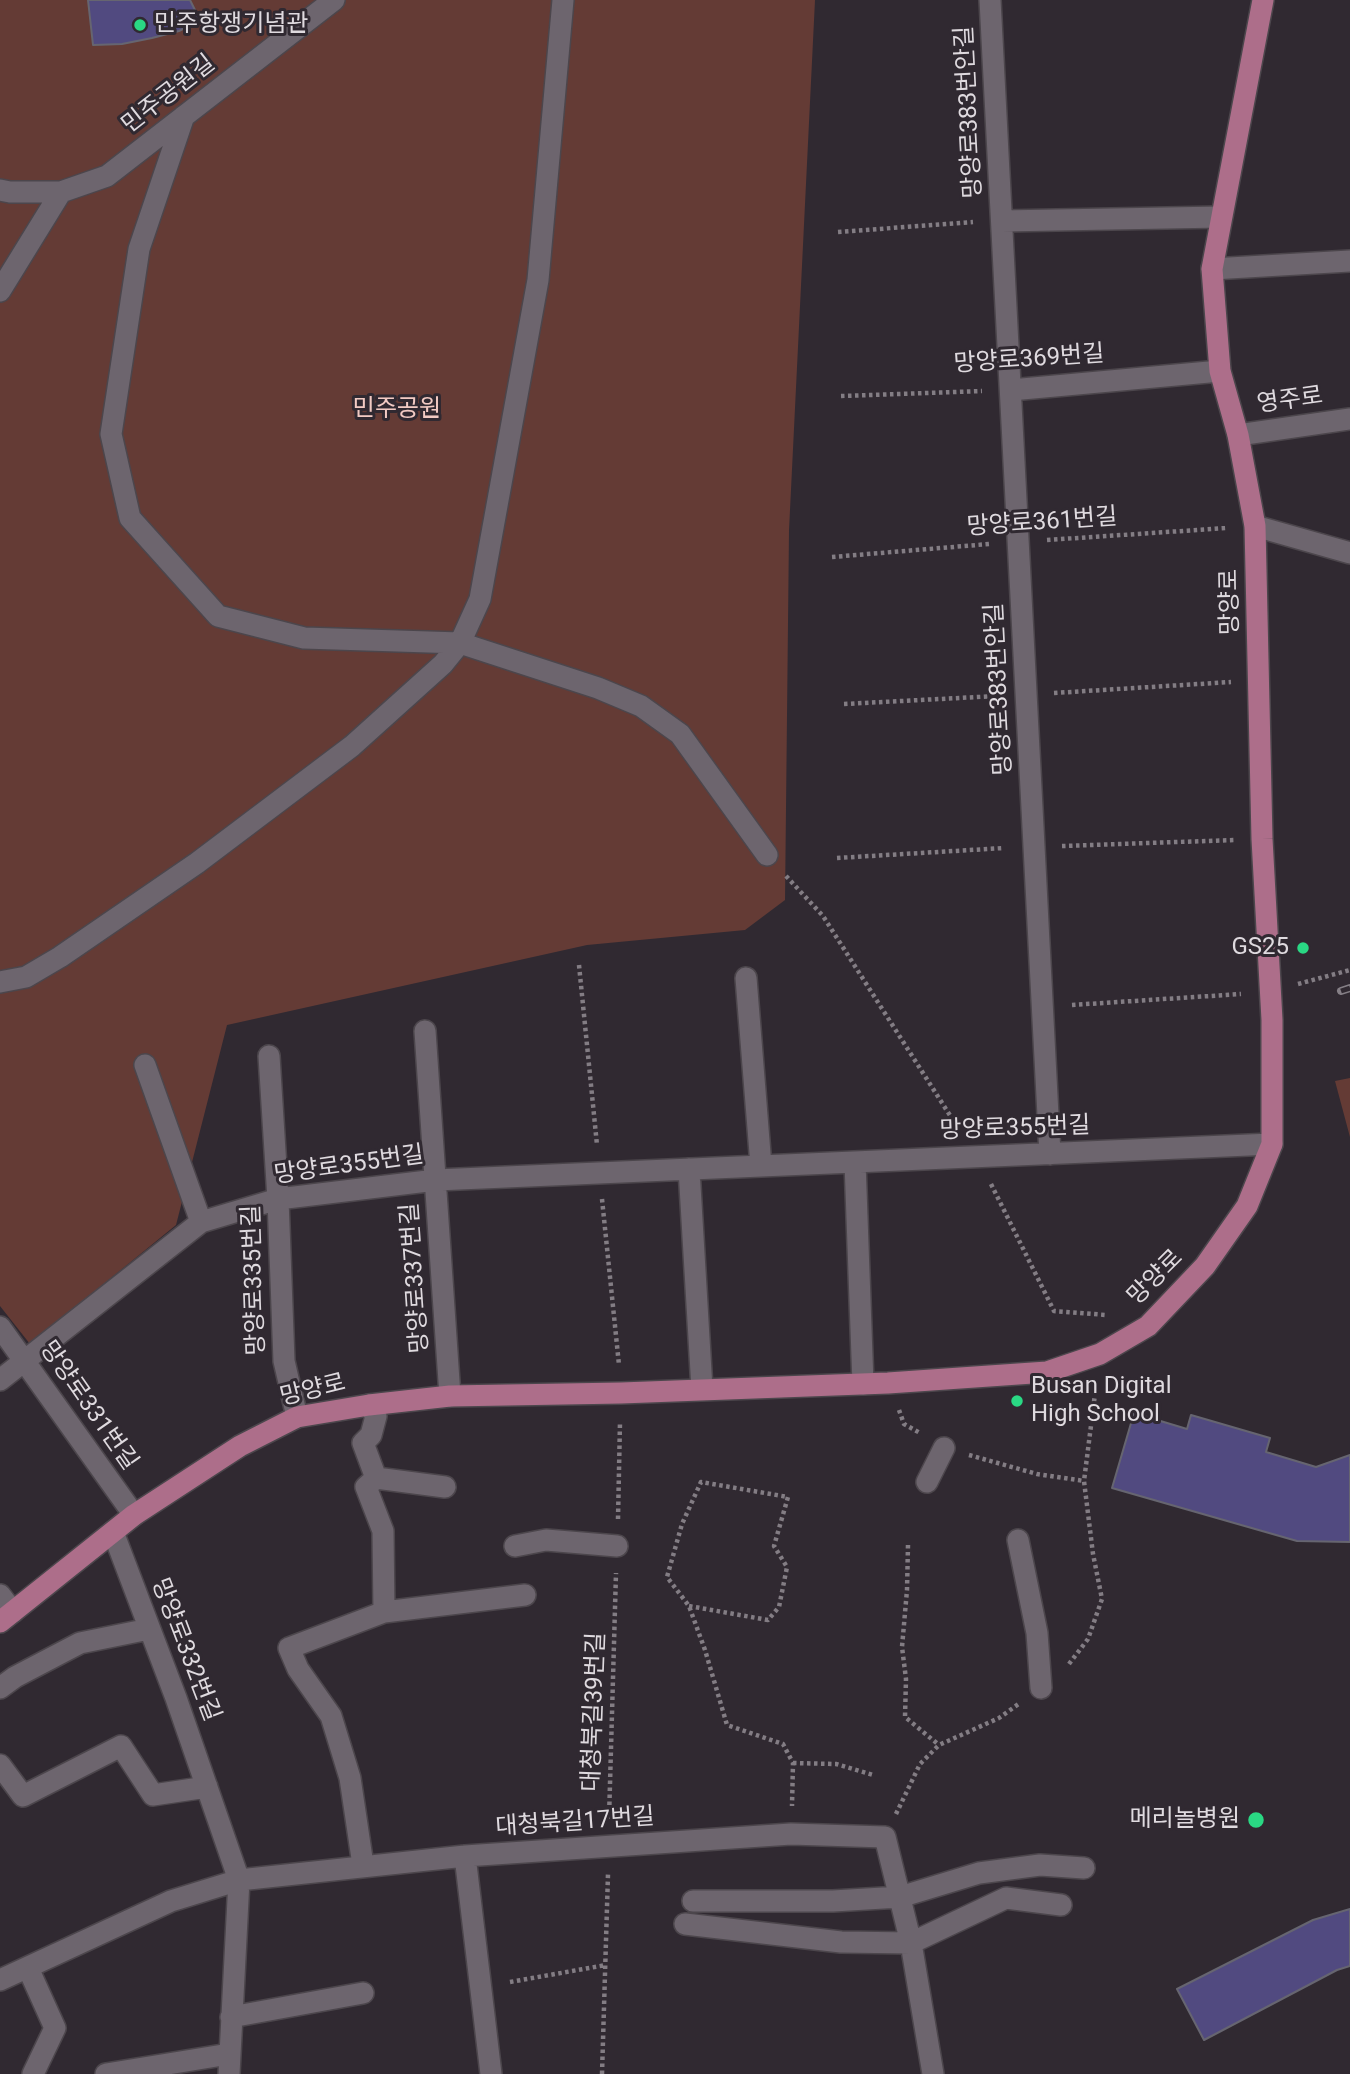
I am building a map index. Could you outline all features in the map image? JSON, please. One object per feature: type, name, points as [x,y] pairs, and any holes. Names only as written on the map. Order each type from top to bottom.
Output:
[{"type":"main road","name":"망양로","points":[[6,1617],[134,1516],[240,1446],[297,1417],[450,1396],[863,1384],[1047,1372],[1100,1354],[1147,1326],[1205,1266],[1247,1206],[1272,1144],[1270,992],[1262,839],[1255,526],[1238,435],[1220,371],[1212,269],[1263,0]]},
{"type":"street","name":"민주공원길","points":[[0,190],[61,192],[107,176],[334,0]]},
{"type":"street","points":[[0,982],[26,977],[61,957],[197,863],[352,746],[443,664],[460,643],[480,599],[538,280],[563,0]]},
{"type":"street","name":"망양로383번안길","points":[[990,0],[1050,1154]]},
{"type":"street","points":[[184,116],[139,250],[111,433],[130,518],[218,616],[303,638],[460,643],[598,688],[641,706],[680,734],[767,855]]},
{"type":"street","points":[[0,291],[61,192]]},
{"type":"street","points":[[1002,220],[1221,217]]},
{"type":"street","points":[[1212,269],[1350,261]]},
{"type":"street","name":"망양로369번길","points":[[1011,390],[1220,371]]},
{"type":"street","name":"영주로","points":[[1238,435],[1350,419]]},
{"type":"street","points":[[1255,526],[1350,552]]},
{"type":"street","points":[[746,978],[761,1166]]},
{"type":"street","name":"망양로337번길","points":[[425,1031],[450,1396]]},
{"type":"street","name":"망양로335번길","points":[[269,1056],[284,1361],[297,1417]]},
{"type":"street","points":[[145,1065],[201,1223]]},
{"type":"street","name":"망양로355번길","points":[[0,1380],[201,1223],[278,1199],[436,1180],[1272,1144]]},
{"type":"street","points":[[855,1162],[863,1384]]},
{"type":"street","points":[[689,1169],[702,1388]]},
{"type":"street","name":"망양로331번길","points":[[0,1327],[134,1516]]},
{"type":"street","points":[[369,1405],[376,1416],[370,1435],[363,1443],[376,1478]]},
{"type":"street","points":[[927,1482],[944,1448]]},
{"type":"street","points":[[384,1612],[383,1531],[366,1487],[376,1478],[445,1487]]},
{"type":"street","name":"망양로332번길","points":[[113,1532],[239,1880]]},
{"type":"street","points":[[1018,1540],[1037,1633],[1041,1688]]},
{"type":"street","points":[[514,1546],[546,1541],[617,1546]]},
{"type":"street","points":[[0,1595],[6,1617]]},
{"type":"street","points":[[363,1865],[350,1778],[331,1716],[298,1669],[289,1648],[384,1612],[525,1595]]},
{"type":"street","points":[[0,1688],[15,1677],[80,1643],[149,1629]]},
{"type":"street","points":[[0,1765],[23,1796],[121,1745],[153,1795],[207,1787]]},
{"type":"street","name":"대청북길17번길","points":[[0,1980],[171,1901],[239,1880],[464,1856],[790,1834],[886,1837]]},
{"type":"street","points":[[886,1837],[911,1943],[933,2074]]},
{"type":"street","points":[[464,1856],[491,2074]]},
{"type":"street","points":[[694,1901],[820,1901],[901,1897],[979,1873],[1040,1865],[1084,1868]]},
{"type":"street","points":[[106,2074],[229,2064],[239,1880]]},
{"type":"street","points":[[685,1924],[841,1942],[911,1943],[1006,1898],[1061,1905]]},
{"type":"street","points":[[28,1968],[55,2028],[33,2074]]},
{"type":"street","points":[[231,2017],[363,1993]]},
{"type":"path","name":"망양로383번안길","points":[[838,232],[1002,220]]},
{"type":"path","name":"망양로369번길","points":[[841,396],[1011,390]]},
{"type":"path","name":"망양로361번길","points":[[832,557],[1255,526]]},
{"type":"path","points":[[844,704],[1259,681]]},
{"type":"path","points":[[837,858],[1035,846],[1262,839]]},
{"type":"path","points":[[767,855],[823,916],[977,1157],[1054,1311],[1111,1315],[1147,1326]]},
{"type":"path","points":[[1043,1007],[1270,992],[1350,970]]},
{"type":"path","points":[[904,1424],[944,1448],[1037,1474],[1084,1481],[1100,1354]]},
{"type":"path","name":"대청북길39번길","points":[[601,2074],[621,1393]]},
{"type":"path","points":[[689,1606],[768,1620],[779,1606],[787,1567],[774,1546],[788,1497],[701,1482],[682,1524],[667,1577],[689,1606],[727,1725],[783,1744],[793,1763],[790,1834]]},
{"type":"path","points":[[886,1837],[920,1764],[939,1745],[905,1717],[902,1647],[908,1545]]},
{"type":"path","points":[[793,1763],[836,1764],[873,1775]]},
{"type":"path","points":[[481,1987],[606,1965]]},
{"type":"green space","name":"민주공원","points":[[0,0],[815,0],[789,530],[785,900],[745,930],[587,945],[227,1025],[176,1225],[30,1344],[0,1306]]},
{"type":"green space","points":[[1350,1078],[1350,1137],[1335,1081]]},
{"type":"building","name":"민주항쟁기념관","points":[[88,0],[190,0],[200,20],[179,31],[152,38],[122,44],[93,45]]},
{"type":"building","points":[[1134,1413],[1187,1429],[1191,1415],[1270,1438],[1266,1452],[1316,1467],[1350,1455],[1350,1542],[1297,1541],[1112,1488]]},
{"type":"building","points":[[1350,1909],[1350,1966],[1337,1970],[1204,2040],[1177,1989],[1313,1920]]},
{"type":"railway","points":[[1341,991],[1350,988]]},
{"type":"place","name":"민주항쟁기념관","points":[[140,25]]},
{"type":"place","name":"GS25","points":[[1303,948]]},
{"type":"place","name":"Busan Digital High School","points":[[1017,1401]]},
{"type":"place","name":"메리놀병원","points":[[1256,1820]]}]
